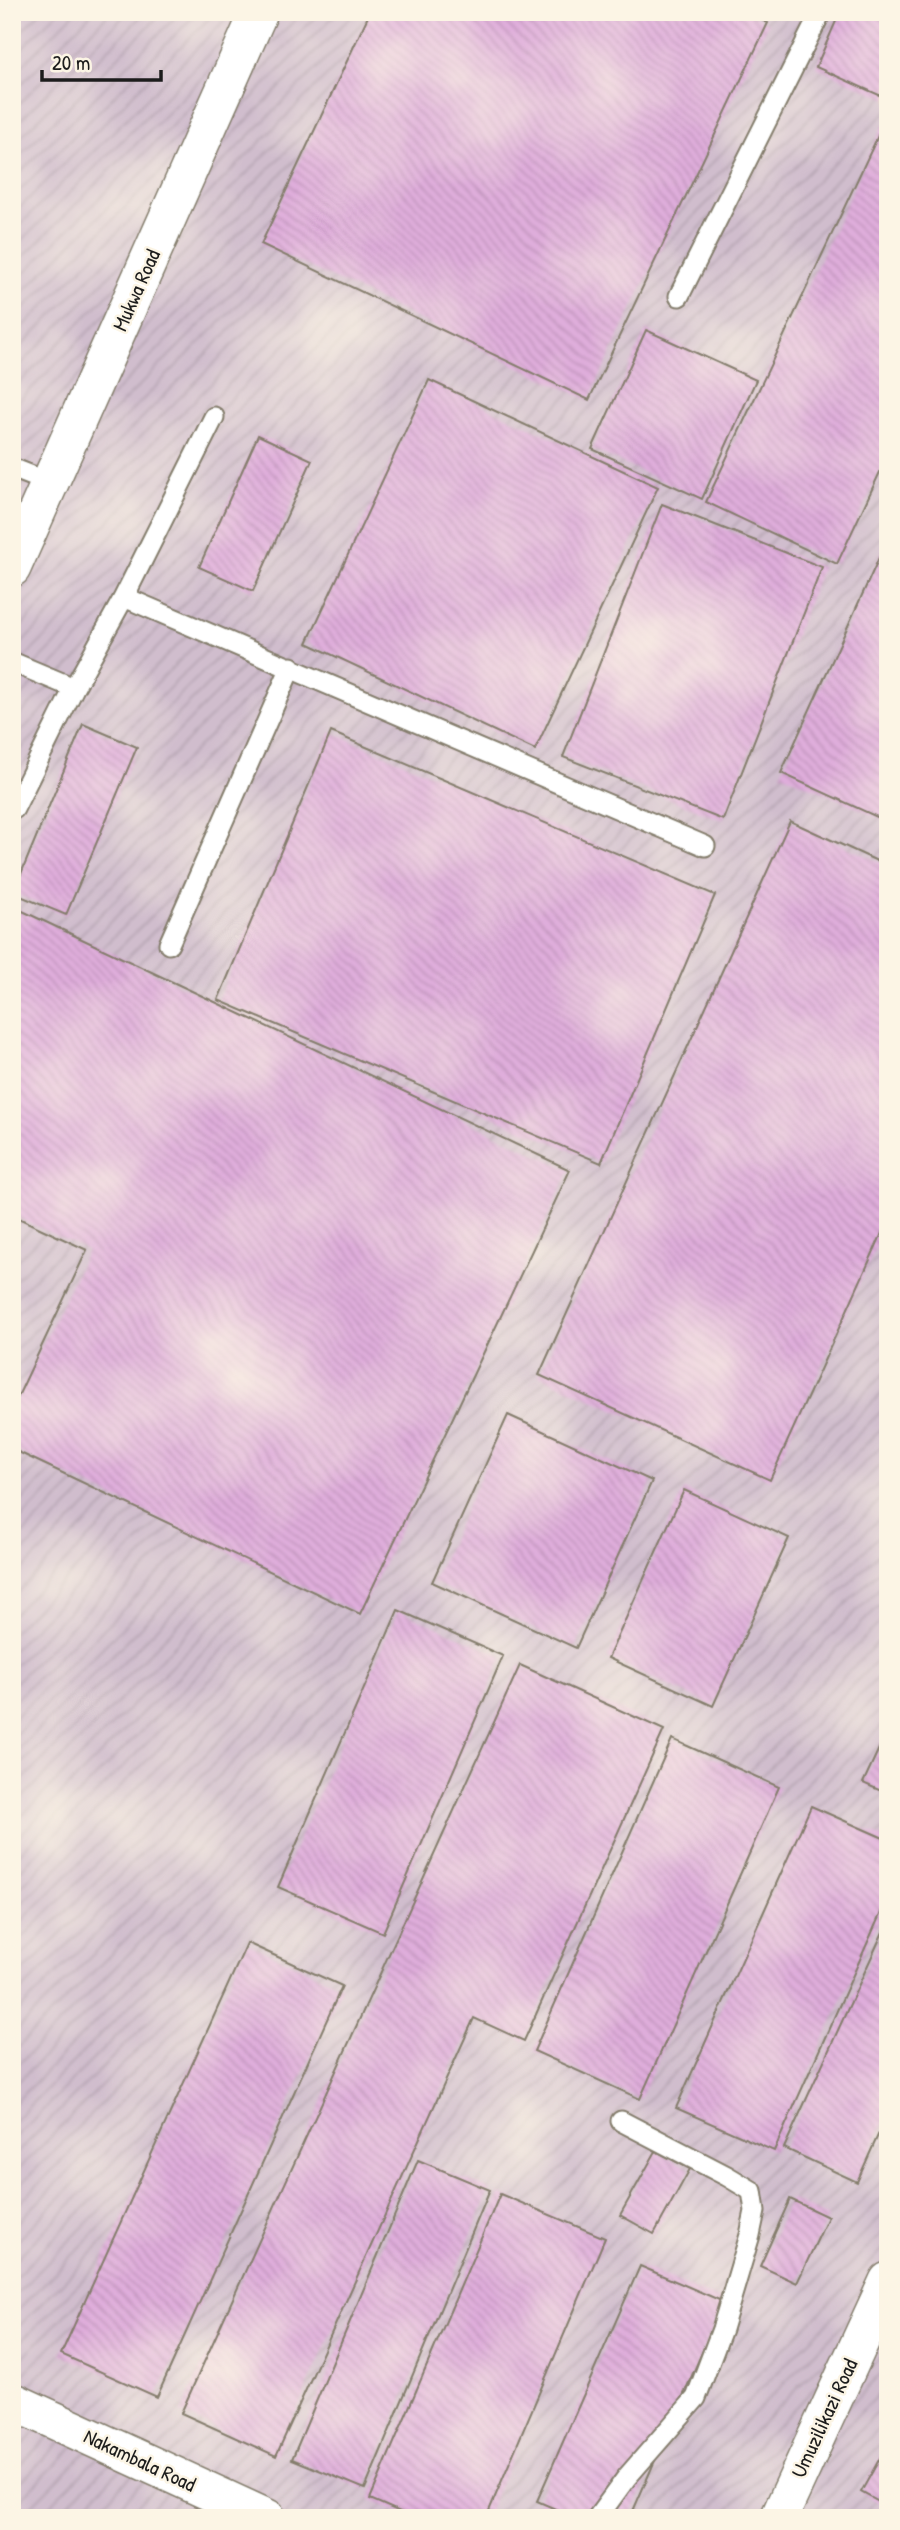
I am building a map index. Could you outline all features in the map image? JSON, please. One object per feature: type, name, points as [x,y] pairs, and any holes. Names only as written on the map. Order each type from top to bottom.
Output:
[{"type":"street","name":"Mukwa Road","points":[[12,568],[259,12]]},
{"type":"street","name":"Umuzilikazi Road","points":[[779,2518],[888,2281]]},
{"type":"street","name":"Nakambala Road","points":[[12,2401],[250,2514]]},
{"type":"lane","points":[[679,296],[821,12]]},
{"type":"lane","points":[[14,809],[214,417]]},
{"type":"lane","points":[[12,468],[50,483]]},
{"type":"lane","points":[[124,597],[705,846]]},
{"type":"lane","points":[[12,662],[74,688]]},
{"type":"lane","points":[[169,944],[291,667]]},
{"type":"lane","points":[[597,2518],[627,2477],[696,2398],[722,2329],[755,2211],[752,2191],[621,2121]]},
{"type":"shaded area","points":[[12,12],[888,12],[888,2518],[12,2518]]},
{"type":"building","points":[[370,12],[745,12],[768,23],[589,400],[261,244]]},
{"type":"building","points":[[840,12],[888,12],[888,99],[816,67]]},
{"type":"building","points":[[883,125],[888,127],[888,455],[837,564],[706,502]]},
{"type":"building","points":[[646,330],[756,380],[702,499],[592,449]]},
{"type":"building","points":[[429,380],[658,487],[535,750],[307,643]]},
{"type":"building","points":[[258,435],[312,460],[253,591],[199,567]]},
{"type":"building","points":[[662,504],[822,567],[723,820],[563,757]]},
{"type":"building","points":[[888,538],[888,822],[781,773]]},
{"type":"building","points":[[83,724],[137,747],[66,915],[13,893]]},
{"type":"building","points":[[331,732],[715,895],[601,1163],[218,1000]]},
{"type":"building","points":[[790,821],[888,866],[888,1220],[770,1480],[539,1375]]},
{"type":"building","points":[[12,906],[570,1170],[360,1614],[12,1449],[12,1409],[87,1250],[12,1215]]},
{"type":"building","points":[[508,1415],[652,1481],[576,1648],[432,1582]]},
{"type":"building","points":[[684,1490],[789,1538],[713,1706],[608,1658]]},
{"type":"building","points":[[398,1610],[503,1656],[383,1933],[278,1887]]},
{"type":"building","points":[[520,1665],[664,1730],[524,2041],[474,2018],[276,2456],[181,2413]]},
{"type":"building","points":[[888,1729],[888,1794],[863,1783]]},
{"type":"building","points":[[672,1739],[779,1787],[640,2099],[534,2051]]},
{"type":"building","points":[[811,1806],[888,1840],[888,1897],[774,2151],[676,2108]]},
{"type":"building","points":[[888,1921],[888,2113],[857,2182],[784,2148]]},
{"type":"building","points":[[247,1943],[342,1986],[157,2397],[61,2354]]},
{"type":"building","points":[[656,2151],[690,2169],[654,2234],[620,2215]]},
{"type":"building","points":[[418,2160],[490,2190],[365,2489],[292,2459]]},
{"type":"building","points":[[500,2194],[605,2238],[486,2518],[414,2518],[370,2499]]},
{"type":"building","points":[[790,2199],[828,2217],[797,2283],[760,2266]]},
{"type":"building","points":[[640,2266],[724,2302],[630,2518],[576,2518],[537,2501]]},
{"type":"building","points":[[885,2449],[888,2450],[888,2507],[861,2492]]}]
